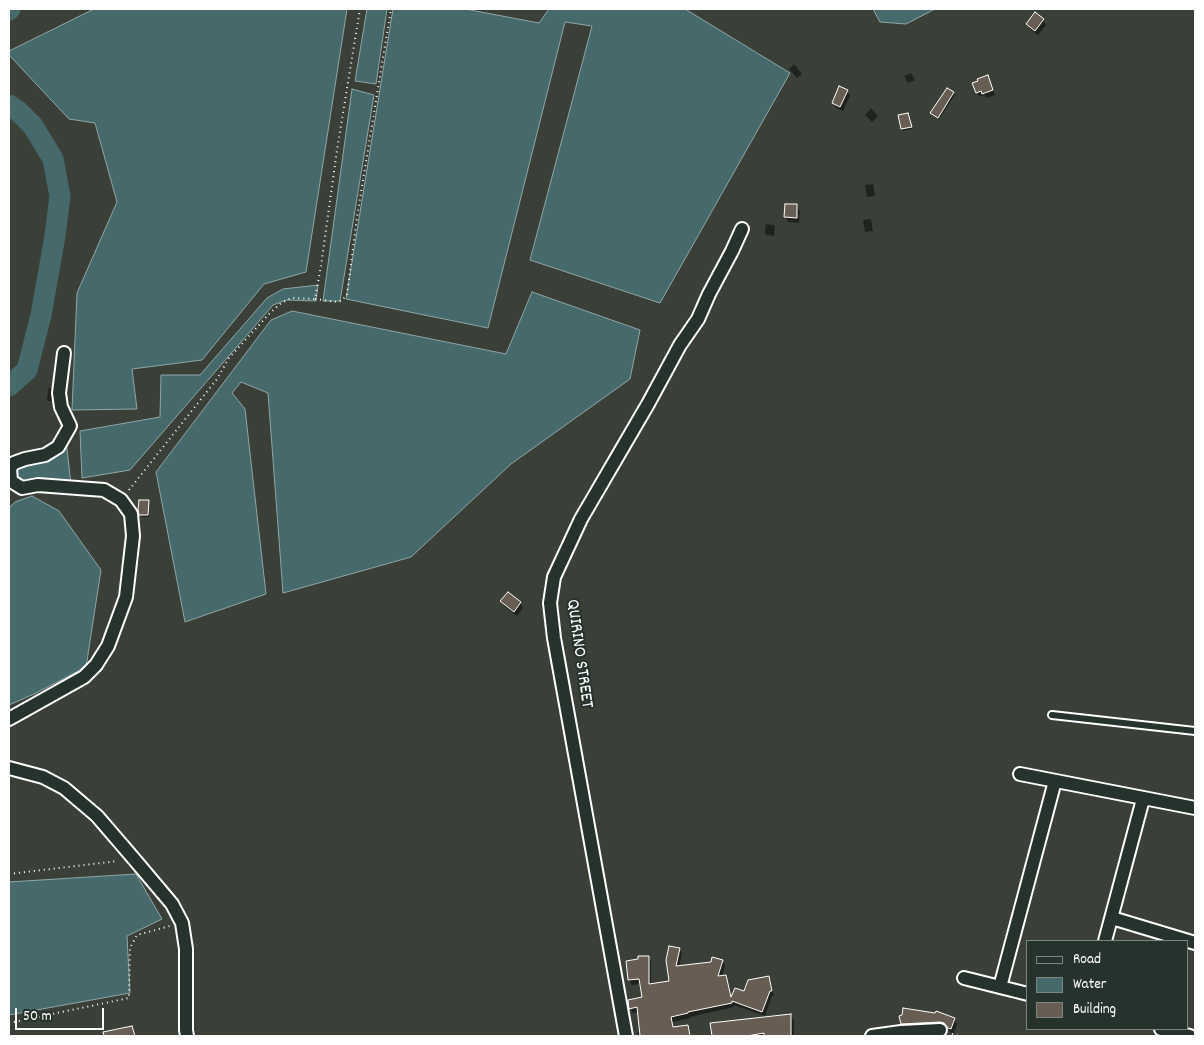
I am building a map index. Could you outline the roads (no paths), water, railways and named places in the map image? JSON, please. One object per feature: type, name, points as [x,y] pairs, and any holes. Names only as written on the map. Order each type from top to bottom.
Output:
[{"type":"street","name":"QUIRINO STREET","points":[[626,1036],[554,638],[550,603],[554,577],[581,518],[680,345],[698,319],[742,229]]},
{"type":"street","points":[[9,719],[84,677],[96,664],[108,646],[126,597],[133,536],[131,514],[121,500],[104,490],[38,485],[22,488],[11,481],[10,468],[14,463],[45,455],[58,447],[70,426],[61,407],[59,393],[64,353]]},
{"type":"street","points":[[9,768],[43,777],[64,788],[96,816],[172,904],[182,923],[186,949],[187,1036]]},
{"type":"street","points":[[1020,774],[1195,808]]},
{"type":"street","points":[[1000,987],[1055,781]]},
{"type":"street","points":[[1105,940],[1143,799]]},
{"type":"street","points":[[1112,918],[1188,940]]},
{"type":"street","points":[[964,978],[1026,994]]},
{"type":"street","points":[[872,1036],[940,1030]]},
{"type":"street","points":[[1165,1030],[1190,1036]]},
{"type":"lane","points":[[1052,715],[1195,731]]},
{"type":"water","points":[[94,9],[347,9],[306,272],[264,284],[202,360],[132,369],[137,409],[72,410],[77,293],[117,202],[95,123],[69,119],[9,55],[9,51]]},
{"type":"water","points":[[367,9],[387,9],[376,84],[355,81]]},
{"type":"water","points":[[393,9],[465,9],[539,23],[549,9],[685,9],[790,73],[660,303],[530,260],[592,26],[565,22],[488,328],[346,299]]},
{"type":"water","points":[[873,9],[935,9],[906,24],[880,22]]},
{"type":"water","points":[[352,89],[374,95],[340,301],[323,301]]},
{"type":"water","points":[[318,285],[316,301],[286,300],[273,305],[130,470],[82,478],[80,431],[160,417],[161,375],[200,375],[267,298],[283,289]]},
{"type":"water","points":[[532,292],[640,330],[630,379],[511,464],[411,557],[283,593],[268,393],[241,382],[232,393],[245,409],[266,594],[185,622],[156,472],[271,320],[292,311],[506,354]]},
{"type":"water","points":[[66,440],[72,493],[20,487],[13,472],[42,459]]},
{"type":"water","points":[[32,496],[59,511],[101,570],[86,667],[9,705],[9,508],[15,502]]},
{"type":"water","points":[[136,874],[162,919],[127,936],[130,993],[9,1015],[9,882]]},
{"type":"waterway","points":[[9,105],[33,126],[53,159],[60,196],[41,315],[27,370],[9,386]]}]
